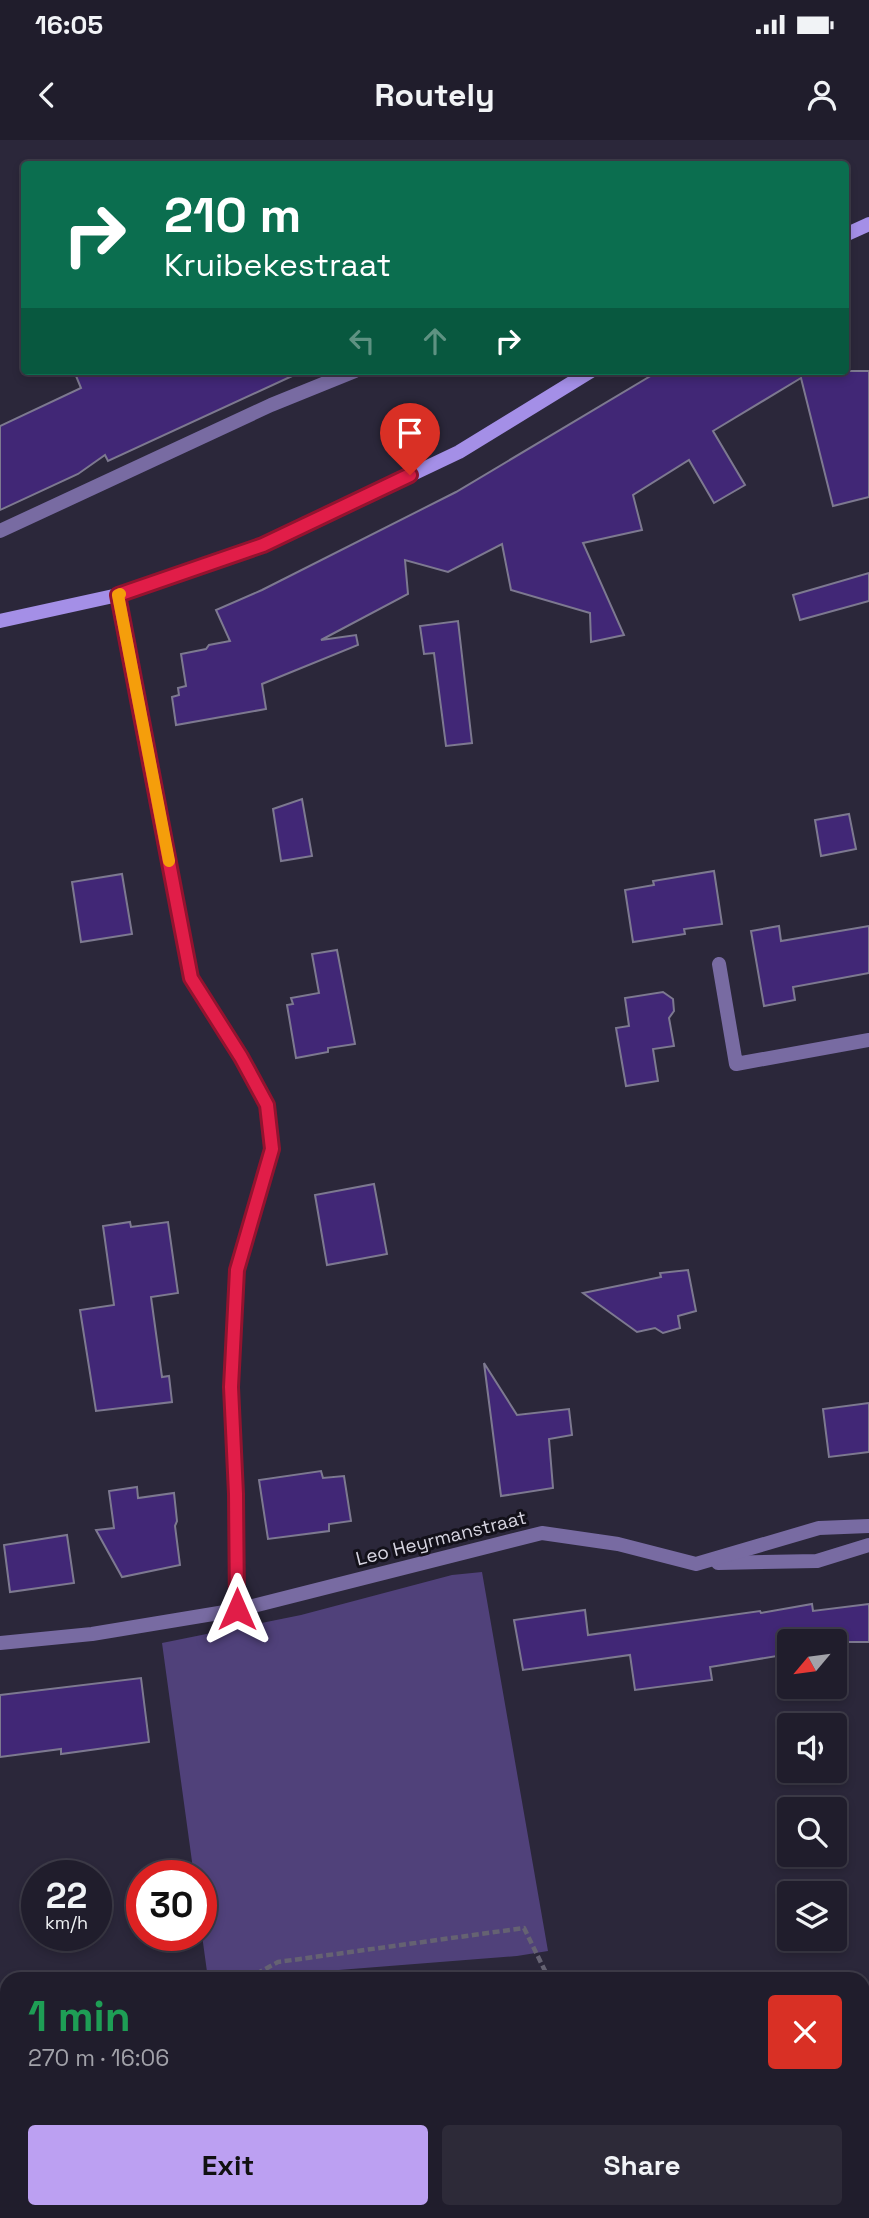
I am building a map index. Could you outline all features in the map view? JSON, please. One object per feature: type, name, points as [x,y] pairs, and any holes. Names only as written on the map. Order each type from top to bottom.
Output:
[{"type":"main road","points":[[849,232],[869,224]]},
{"type":"main road","points":[[0,621],[118,595],[263,545],[460,452],[585,375]]},
{"type":"street","points":[[0,531],[271,405],[345,375]]},
{"type":"street","points":[[118,595],[191,978],[241,1057],[267,1105],[272,1149],[237,1270],[231,1387],[236,1494],[237,1609]]},
{"type":"street","points":[[719,964],[736,1064],[869,1040]]},
{"type":"street","points":[[696,1564],[819,1528],[869,1526]]},
{"type":"street","name":"Leo Heyrmanstraat","points":[[0,1643],[92,1634],[237,1609],[542,1533],[618,1544],[696,1564],[817,1561],[869,1545]]},
{"type":"path","points":[[260,1972],[278,1962],[524,1928],[546,1972]]},
{"type":"shaded area","points":[[482,1572],[548,1951],[517,1956],[313,1972],[207,1972],[204,1951],[217,1951],[217,1860],[192,1860],[162,1643],[301,1615],[452,1575]]},
{"type":"building","points":[[849,371],[869,371],[869,497],[833,506],[801,378],[713,431],[745,485],[714,503],[689,460],[633,495],[642,530],[583,543],[624,635],[591,642],[590,613],[511,590],[502,544],[448,572],[405,560],[408,594],[321,640],[356,635],[358,645],[262,684],[266,709],[176,725],[172,697],[179,695],[178,688],[186,686],[181,654],[230,641],[216,610],[262,590],[456,492],[652,375],[849,375]]},
{"type":"building","points":[[76,375],[294,375],[108,461],[105,455],[78,474],[0,510],[0,426],[81,388]]},
{"type":"building","points":[[869,573],[869,601],[800,620],[793,595]]},
{"type":"building","points":[[458,621],[472,743],[446,746],[434,653],[424,654],[420,626]]},
{"type":"building","points":[[302,799],[312,856],[281,861],[273,809]]},
{"type":"building","points":[[849,814],[856,849],[821,856],[815,820]]},
{"type":"building","points":[[714,871],[722,924],[684,929],[685,934],[633,942],[625,890],[654,885],[653,881]]},
{"type":"building","points":[[122,874],[132,934],[81,942],[72,882]]},
{"type":"building","points":[[779,926],[781,941],[869,926],[869,973],[793,987],[795,1000],[764,1006],[751,931]]},
{"type":"building","points":[[337,950],[355,1044],[328,1048],[328,1052],[296,1058],[287,1005],[293,1004],[291,998],[319,993],[312,954]]},
{"type":"building","points":[[663,992],[673,999],[674,1011],[669,1018],[674,1046],[653,1049],[658,1081],[626,1086],[616,1028],[629,1026],[625,998]]},
{"type":"building","points":[[374,1184],[387,1254],[327,1265],[315,1195]]},
{"type":"building","points":[[130,1222],[131,1227],[168,1222],[178,1293],[151,1297],[162,1377],[169,1376],[172,1402],[96,1411],[80,1310],[114,1305],[103,1226]]},
{"type":"building","points":[[688,1270],[696,1311],[678,1316],[680,1328],[663,1333],[655,1328],[637,1332],[583,1293],[661,1277],[660,1273]]},
{"type":"building","points":[[484,1363],[517,1415],[569,1409],[572,1435],[549,1439],[553,1488],[501,1496]]},
{"type":"building","points":[[869,1403],[869,1452],[829,1457],[823,1409]]},
{"type":"building","points":[[321,1471],[323,1478],[344,1476],[351,1521],[329,1524],[329,1531],[268,1539],[259,1480]]},
{"type":"building","points":[[137,1487],[138,1498],[174,1493],[180,1565],[122,1577],[96,1530],[114,1528],[109,1491]]},
{"type":"building","points":[[67,1535],[74,1583],[10,1592],[4,1545]]},
{"type":"building","points":[[812,1604],[813,1611],[869,1604],[869,1642],[847,1642],[847,1629],[777,1629],[777,1656],[710,1667],[712,1680],[635,1690],[630,1655],[523,1670],[514,1620],[585,1610],[588,1635],[760,1611],[761,1613]]},
{"type":"building","points":[[141,1678],[149,1742],[61,1754],[61,1749],[0,1757],[0,1695]]},
{"type":"slow traffic","points":[[120,594],[118,595],[169,861]]},
{"type":"route","points":[[237,1609],[236,1494],[231,1387],[237,1270],[272,1149],[267,1105],[241,1057],[191,978],[118,595],[263,545],[410,475]]}]
